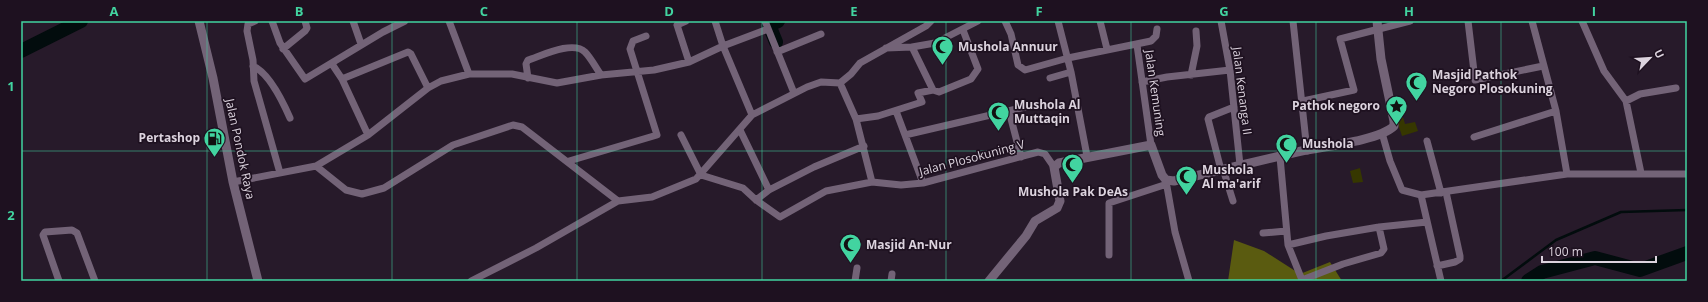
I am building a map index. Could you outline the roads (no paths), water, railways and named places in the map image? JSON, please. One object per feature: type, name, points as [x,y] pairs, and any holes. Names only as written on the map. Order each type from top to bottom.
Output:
[{"type":"street","name":"Jalan Pondok Raya","points":[[199,21],[214,78],[234,182],[258,281]]},
{"type":"street","points":[[255,21],[248,24],[247,30],[256,92],[280,173]]},
{"type":"street","points":[[272,21],[277,38],[283,49],[304,79],[332,64],[361,44],[405,21]]},
{"type":"street","points":[[283,49],[305,32],[307,28],[305,21]]},
{"type":"street","points":[[353,21],[361,44]]},
{"type":"street","points":[[449,21],[469,74]]},
{"type":"street","points":[[686,21],[677,25],[689,62]]},
{"type":"street","points":[[715,21],[722,46],[752,115]]},
{"type":"street","points":[[765,21],[794,93]]},
{"type":"street","points":[[471,281],[536,248],[618,201],[652,197],[679,187],[701,175],[752,115],[794,93],[821,82],[840,83],[851,74],[860,63],[926,26],[931,21]]},
{"type":"street","points":[[886,48],[912,47],[935,43],[978,21]]},
{"type":"street","points":[[1005,21],[1011,34],[1015,58],[1018,65],[1023,69],[1107,49],[1137,45],[1154,39],[1157,29]]},
{"type":"street","points":[[1058,21],[1068,58],[1087,156]]},
{"type":"street","points":[[1100,21],[1107,49]]},
{"type":"street","name":"Jalan Kenanga II","points":[[1221,21],[1230,70],[1240,165]]},
{"type":"street","points":[[1292,21],[1303,101],[1307,151]]},
{"type":"street","points":[[1303,101],[1354,90],[1340,39],[1377,25],[1410,21]]},
{"type":"street","points":[[1468,21],[1476,80],[1543,66]]},
{"type":"street","points":[[1532,21],[1556,111],[1567,174]]},
{"type":"street","points":[[1582,21],[1604,71],[1626,101],[1641,173]]},
{"type":"street","points":[[1109,255],[1108,203],[1166,182],[1334,146],[1382,133],[1394,126],[1381,59],[1377,25]]},
{"type":"street","points":[[234,182],[316,166],[368,135],[428,88],[441,80],[469,74],[512,74],[556,83],[601,75],[637,73],[689,62],[722,46],[768,29]]},
{"type":"street","points":[[856,119],[896,111],[922,102],[918,93],[933,90],[939,92],[971,79],[978,69],[963,30]]},
{"type":"street","points":[[1191,75],[1197,46],[1196,31]]},
{"type":"street","points":[[777,52],[821,34]]},
{"type":"street","points":[[569,161],[657,135],[637,73],[631,45],[635,40],[646,36]]},
{"type":"street","name":"Jalan Kemuning","points":[[1137,45],[1151,145]]},
{"type":"street","points":[[912,47],[933,90]]},
{"type":"street","points":[[528,78],[526,64],[528,60],[557,50],[574,48],[586,52],[601,75]]},
{"type":"street","points":[[342,79],[408,52],[411,54],[428,88]]},
{"type":"street","points":[[332,64],[342,79],[368,135]]},
{"type":"street","points":[[253,66],[259,69],[279,95],[290,118]]},
{"type":"street","points":[[1142,82],[1166,77],[1230,70]]},
{"type":"street","points":[[1050,78],[1071,72]]},
{"type":"street","points":[[840,83],[856,119],[872,182]]},
{"type":"street","points":[[1626,101],[1640,94],[1676,88]]},
{"type":"street","points":[[905,135],[1025,107]]},
{"type":"street","points":[[1234,107],[1209,117],[1208,119],[1222,170],[1234,201]]},
{"type":"street","points":[[896,111],[923,184]]},
{"type":"street","points":[[1008,111],[1021,157]]},
{"type":"street","points":[[1474,137],[1556,111]]},
{"type":"street","points":[[316,166],[346,190],[362,194],[384,188],[453,145],[513,125],[522,127],[569,161],[618,201]]},
{"type":"street","points":[[740,130],[769,190]]},
{"type":"street","points":[[1382,133],[1390,161],[1402,190],[1421,195],[1567,174],[1687,174]]},
{"type":"street","points":[[681,135],[701,175],[743,188],[756,200],[769,190],[814,167],[864,146]]},
{"type":"street","points":[[1427,140],[1460,256],[1460,259],[1455,262],[1437,266]]},
{"type":"street","points":[[989,281],[1026,236],[1035,221],[1057,208],[1060,201],[1054,167],[1063,161],[1151,145],[1166,182],[1175,232],[1189,281]]},
{"type":"street","name":"Jalan Plosokuning V","points":[[756,200],[780,217],[826,191],[872,182],[901,185],[923,184],[1042,152],[1054,167]]},
{"type":"street","points":[[1280,157],[1288,245],[1302,280],[1343,264],[1381,253],[1384,249],[1379,227]]},
{"type":"street","points":[[1421,195],[1440,281]]},
{"type":"street","points":[[1288,245],[1326,236],[1379,227],[1427,222]]},
{"type":"street","points":[[59,281],[43,237],[43,233],[74,230],[95,281]]},
{"type":"street","points":[[1262,233],[1286,231]]},
{"type":"street","points":[[855,281],[857,268]]},
{"type":"waterway","points":[[21,51],[81,21]]},
{"type":"waterway","points":[[776,42],[769,25],[778,21]]},
{"type":"waterway","points":[[1501,281],[1556,240],[1621,212],[1687,210]]},
{"type":"waterway","points":[[1528,281],[1542,272],[1595,258],[1640,270],[1687,253]]},
{"type":"place","name":"Mushola Annuur","points":[[943,66]]},
{"type":"place","name":"Masjid Pathok Negoro Plosokuning","points":[[1417,102]]},
{"type":"place","name":"Pathok negoro","points":[[1396,126]]},
{"type":"place","name":"Mushola Al Muttaqin","points":[[998,132]]},
{"type":"place","name":"Pertashop","points":[[215,158]]},
{"type":"place","name":"Mushola","points":[[1286,164]]},
{"type":"place","name":"Mushola Pak DeAs","points":[[1073,184]]},
{"type":"place","name":"Mushola Al ma'arif","points":[[1186,196]]},
{"type":"place","name":"Masjid An-Nur","points":[[850,264]]}]
